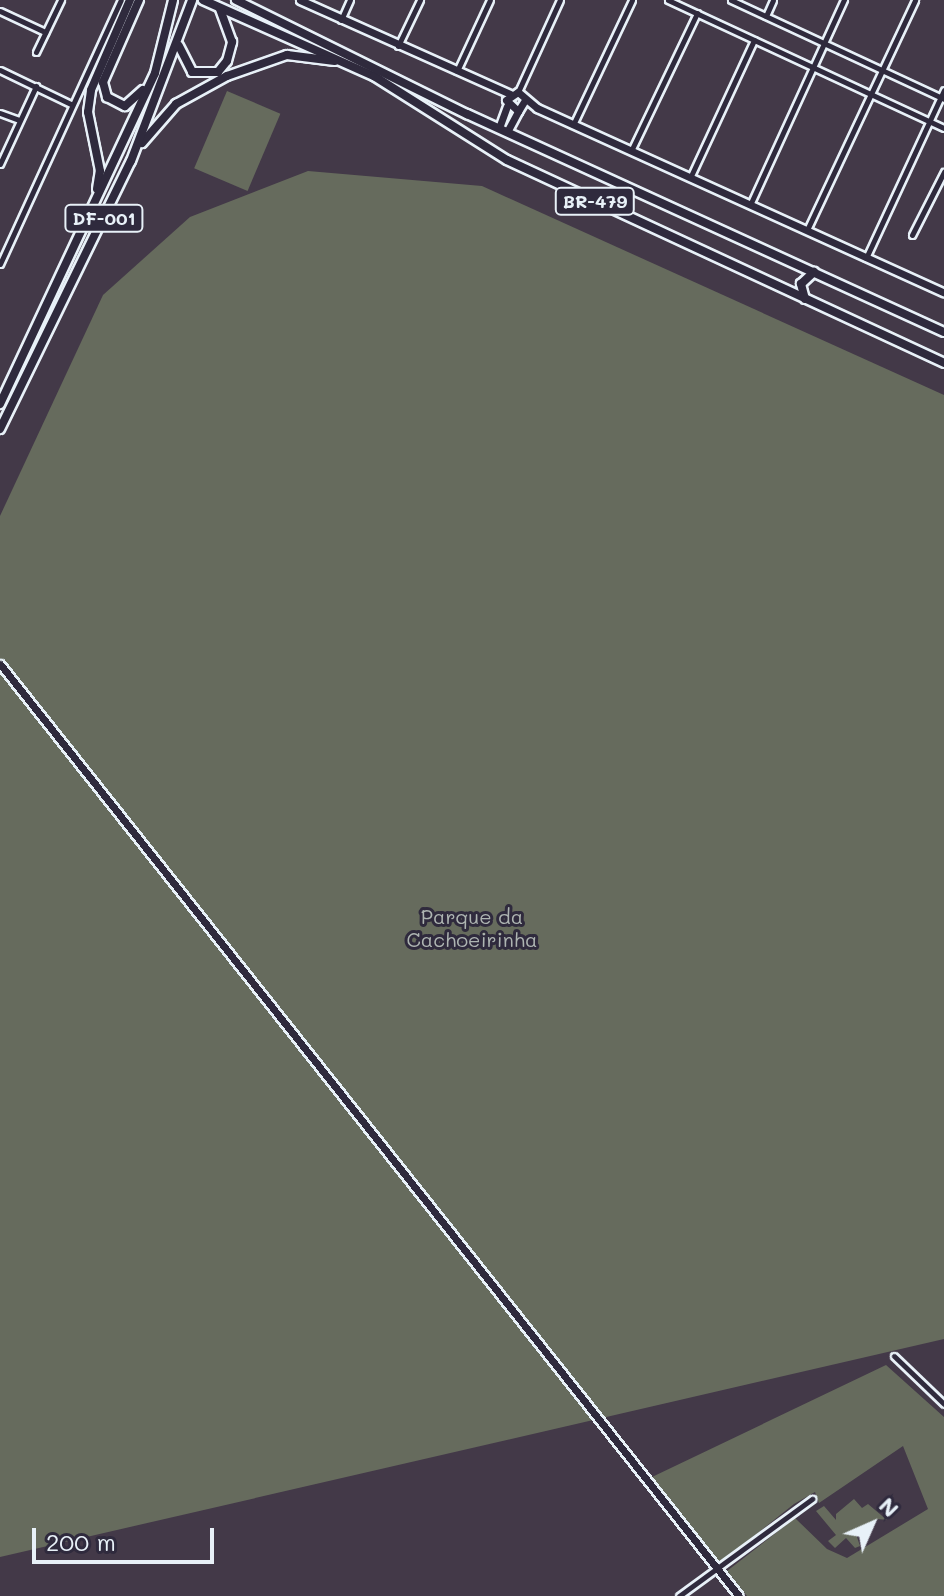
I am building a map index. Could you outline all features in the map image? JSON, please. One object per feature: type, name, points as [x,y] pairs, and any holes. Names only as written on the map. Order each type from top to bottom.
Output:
[{"type":"main road","points":[[93,205],[100,171],[86,88],[130,0]]},
{"type":"main road","points":[[139,0],[103,82],[104,90],[125,106],[137,98],[155,73]]},
{"type":"main road","name":"DF-001","points":[[0,404],[155,73],[173,0]]},
{"type":"main road","name":"DF-001","points":[[0,429],[131,161],[179,44],[192,0]]},
{"type":"main road","name":"BR-479","points":[[236,0],[503,130],[944,332]]},
{"type":"main road","points":[[252,0],[279,22]]},
{"type":"main road","name":"BR-479","points":[[205,1],[347,63],[411,96],[507,160],[944,363]]},
{"type":"main road","points":[[179,44],[192,72],[218,72],[227,61],[232,42],[220,8]]},
{"type":"main road","points":[[131,161],[176,104],[227,76],[287,55],[347,63]]},
{"type":"main road","points":[[805,299],[801,284],[814,272]]},
{"type":"street","points":[[36,52],[61,0]]},
{"type":"street","points":[[0,264],[72,104],[86,88],[121,0]]},
{"type":"street","points":[[300,0],[457,71],[522,106],[537,108],[944,293]]},
{"type":"street","points":[[341,20],[350,0]]},
{"type":"street","points":[[398,46],[420,0]]},
{"type":"street","points":[[457,71],[490,0]]},
{"type":"street","points":[[503,130],[510,98],[560,0]]},
{"type":"street","points":[[573,125],[632,0]]},
{"type":"street","points":[[668,0],[944,128]]},
{"type":"street","points":[[731,0],[942,99]]},
{"type":"street","points":[[766,16],[773,0]]},
{"type":"street","points":[[750,205],[844,0]]},
{"type":"street","points":[[807,231],[915,0]]},
{"type":"street","points":[[0,11],[45,32]]},
{"type":"street","points":[[631,151],[697,13]]},
{"type":"street","points":[[690,178],[754,40]]},
{"type":"street","points":[[0,70],[72,104]]},
{"type":"street","points":[[0,164],[36,86]]},
{"type":"street","points":[[866,258],[944,90]]},
{"type":"street","points":[[510,98],[522,106]]},
{"type":"street","points":[[503,130],[522,106]]},
{"type":"street","points":[[0,113],[19,120]]},
{"type":"street","points":[[912,235],[944,172]]},
{"type":"street","points":[[0,664],[739,1596]]},
{"type":"street","points":[[894,1356],[944,1404]]},
{"type":"street","points":[[679,1596],[812,1499]]},
{"type":"green space","points":[[227,91],[280,114],[248,191],[194,168]]},
{"type":"green space","name":"Parque da Cachoeirinha","points":[[308,171],[482,186],[944,395],[944,1339],[0,1557],[0,516],[103,295],[190,217]]},
{"type":"green space","points":[[886,1365],[944,1417],[944,1596],[747,1596],[727,1571],[795,1518],[827,1549],[847,1558],[928,1509],[903,1446],[819,1503],[815,1492],[794,1504],[719,1564],[652,1477]]},
{"type":"green space","points":[[854,1499],[862,1508],[868,1504],[887,1520],[878,1519],[856,1534],[860,1546],[855,1548],[846,1538],[835,1548],[828,1541],[836,1535],[816,1511],[824,1506],[836,1520],[836,1514]]}]
